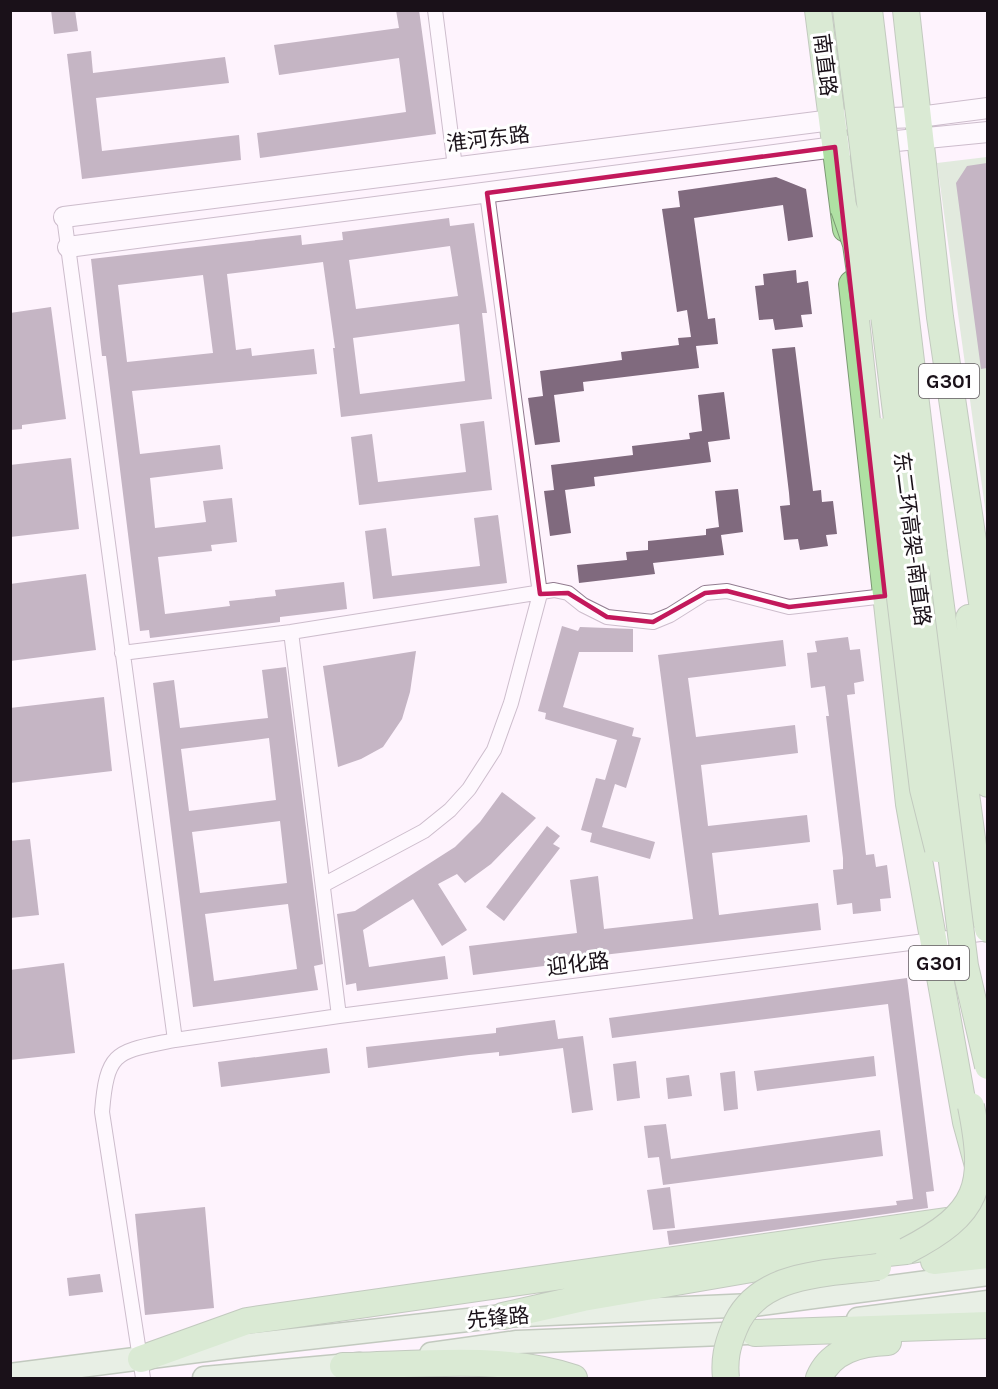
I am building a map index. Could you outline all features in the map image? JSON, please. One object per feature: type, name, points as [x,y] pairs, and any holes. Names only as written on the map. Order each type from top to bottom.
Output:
[{"type":"highway","name":"南直路","points":[[818,10],[832,120]]},
{"type":"highway","name":"东二环高架-南直路","points":[[846,10],[966,966],[987,1066]]},
{"type":"highway","name":"东二环高架-南直路","points":[[869,10],[934,554],[977,876],[987,931]]},
{"type":"highway","name":"G301","points":[[906,10],[939,317],[987,643]]},
{"type":"highway","name":"G301","points":[[832,120],[844,209],[909,804],[936,949]]},
{"type":"highway","points":[[844,209],[857,254],[923,789],[966,966]]},
{"type":"highway","points":[[939,317],[942,385],[987,784]]},
{"type":"highway","points":[[936,949],[955,1020],[969,1114],[987,1202]]},
{"type":"highway","points":[[914,1226],[946,1213],[957,1201],[968,1168],[969,1114]]},
{"type":"highway","points":[[906,1251],[950,1225],[961,1215],[971,1198],[979,1161],[969,1114]]},
{"type":"highway","points":[[142,1369],[247,1321],[987,1215]]},
{"type":"highway","points":[[503,1316],[583,1298],[776,1264],[906,1251],[987,1236]]},
{"type":"highway","points":[[726,1378],[727,1347],[737,1320],[749,1304],[772,1286],[800,1277],[987,1255]]},
{"type":"highway","points":[[755,1333],[878,1323],[987,1325]]},
{"type":"highway","points":[[819,1378],[833,1358],[864,1344],[899,1341],[987,1341]]},
{"type":"highway","points":[[343,1366],[524,1366],[570,1378]]},
{"type":"highway","points":[[420,1378],[524,1366]]},
{"type":"main road","points":[[68,248],[835,147],[920,128],[987,108]]},
{"type":"main road","name":"淮河东路","points":[[64,217],[832,120],[920,128]]},
{"type":"main road","points":[[920,128],[987,132]]},
{"type":"main road","name":"先锋路","points":[[10,1375],[142,1369],[221,1347],[503,1316],[753,1305],[987,1275]]},
{"type":"main road","points":[[878,1323],[987,1302]]},
{"type":"main road","name":"先锋路","points":[[204,1378],[343,1366],[517,1342],[755,1333]]},
{"type":"street","points":[[435,10],[455,167]]},
{"type":"street","points":[[324,885],[423,831],[450,810],[469,789],[494,750],[511,703],[540,594],[488,193]]},
{"type":"street","points":[[64,217],[175,1040]]},
{"type":"street","points":[[122,653],[291,632],[554,590],[568,593],[583,605],[608,617],[653,622],[670,615],[705,593],[727,591],[789,607],[885,596]]},
{"type":"street","points":[[291,632],[339,1016]]},
{"type":"street","name":"迎化路","points":[[142,1369],[102,1112],[108,1069],[119,1054],[175,1040],[339,1016],[936,949],[987,931]]},
{"type":"highlighted area","points":[[835,147],[885,596],[789,607],[727,591],[705,593],[653,622],[607,617],[568,593],[540,594],[487,193]]},
{"type":"green space","points":[[987,157],[987,522],[937,163]]},
{"type":"building","points":[[51,10],[75,10],[78,31],[54,34]]},
{"type":"building","points":[[396,10],[419,10],[436,134],[260,158],[257,133],[406,112],[399,58],[279,75],[274,45],[399,28]]},
{"type":"building","points":[[91,51],[93,73],[225,57],[229,83],[96,98],[102,151],[239,135],[241,160],[82,179],[67,54]]},
{"type":"building","points":[[987,163],[987,368],[981,369],[956,183],[967,166]]},
{"type":"building","points":[[776,177],[806,189],[813,237],[788,241],[783,205],[694,218],[708,319],[715,318],[718,344],[696,346],[699,368],[583,382],[584,391],[554,395],[560,442],[535,445],[528,398],[543,396],[540,371],[622,360],[621,352],[679,345],[678,338],[691,337],[687,310],[677,312],[662,209],[680,207],[678,191]]},
{"type":"building","points":[[449,218],[450,226],[474,223],[487,313],[482,313],[492,399],[341,417],[333,348],[335,348],[323,262],[227,274],[236,350],[251,348],[252,356],[314,349],[317,374],[132,391],[140,454],[220,445],[223,469],[150,478],[155,528],[206,522],[203,501],[232,498],[237,542],[211,545],[212,551],[158,557],[165,614],[230,606],[229,601],[276,596],[275,590],[344,582],[347,609],[280,617],[280,622],[150,638],[149,630],[140,631],[106,356],[102,356],[91,259],[301,235],[302,245],[343,240],[342,232]],"holes":[[[450,246],[458,296],[356,309],[349,260]],[[203,275],[213,353],[127,362],[118,285]],[[459,324],[465,381],[360,394],[353,338]]]},
{"type":"building","points":[[796,270],[797,283],[808,281],[812,314],[801,315],[803,327],[775,330],[773,319],[759,320],[755,286],[764,285],[763,274]]},
{"type":"building","points":[[51,307],[66,419],[22,425],[22,429],[10,430],[10,313]]},
{"type":"building","points":[[795,347],[813,491],[821,490],[822,502],[833,501],[837,534],[826,535],[828,546],[800,550],[798,539],[784,540],[780,506],[790,505],[772,349]]},
{"type":"building","points":[[724,392],[730,439],[708,442],[711,462],[594,477],[595,486],[565,490],[571,533],[550,536],[544,491],[554,490],[551,465],[633,455],[632,446],[690,439],[689,433],[702,431],[698,395]]},
{"type":"building","points":[[484,421],[492,490],[359,505],[351,437],[372,434],[378,482],[466,472],[460,424]]},
{"type":"building","points":[[71,458],[79,529],[10,537],[10,465]]},
{"type":"building","points":[[738,489],[743,532],[721,535],[724,555],[653,563],[655,574],[579,583],[577,565],[627,560],[626,552],[648,550],[648,541],[706,535],[706,529],[719,527],[715,491]]},
{"type":"building","points":[[498,515],[507,583],[373,599],[365,531],[386,528],[392,576],[480,566],[474,518]]},
{"type":"building","points":[[86,574],[96,650],[10,661],[10,584]]},
{"type":"building","points":[[562,626],[578,631],[580,627],[633,629],[633,652],[579,652],[563,707],[634,728],[632,736],[641,738],[626,788],[615,784],[602,827],[655,842],[650,859],[590,842],[592,833],[581,830],[596,778],[605,780],[617,740],[545,719],[546,713],[538,711]]},
{"type":"building","points":[[848,637],[850,650],[860,649],[864,681],[854,683],[855,694],[847,695],[866,855],[874,854],[876,867],[887,865],[891,898],[880,899],[881,911],[853,914],[852,903],[837,905],[833,870],[843,869],[843,858],[826,716],[829,716],[825,686],[811,688],[807,653],[817,652],[815,641]]},
{"type":"building","points":[[783,640],[786,666],[688,678],[696,737],[795,725],[798,753],[701,765],[708,826],[807,815],[810,842],[712,853],[719,915],[818,903],[821,930],[568,959],[568,963],[473,975],[469,946],[577,933],[570,880],[598,876],[604,929],[693,919],[658,655]]},
{"type":"building","points":[[416,651],[410,692],[402,719],[383,747],[361,759],[338,767],[323,666]]},
{"type":"building","points":[[286,667],[323,964],[314,966],[318,990],[193,1007],[153,683],[174,680],[180,728],[268,718],[262,670]],"holes":[[[269,738],[276,800],[189,811],[181,749]],[[280,821],[287,883],[200,893],[192,832]],[[288,904],[297,969],[214,981],[205,914]]]},
{"type":"building","points":[[104,697],[112,771],[10,783],[10,708]]},
{"type":"building","points":[[502,792],[536,818],[491,864],[465,883],[457,874],[438,884],[467,930],[442,946],[413,899],[363,930],[369,967],[445,956],[448,979],[357,991],[356,983],[346,985],[337,914],[355,911],[455,847],[480,822]]},
{"type":"building","points":[[547,826],[560,836],[553,844],[560,848],[504,921],[486,907]]},
{"type":"building","points":[[30,839],[39,915],[10,918],[10,841]]},
{"type":"building","points":[[64,963],[75,1053],[10,1060],[10,970]]},
{"type":"building","points":[[907,978],[934,1191],[926,1192],[928,1208],[669,1245],[667,1231],[897,1205],[896,1201],[913,1199],[888,1004],[612,1038],[609,1018]]},
{"type":"building","points":[[555,1020],[558,1039],[583,1036],[593,1110],[572,1113],[563,1048],[499,1056],[499,1052],[469,1055],[368,1068],[366,1047],[496,1033],[496,1028]]},
{"type":"building","points":[[327,1048],[330,1073],[221,1087],[218,1062]]},
{"type":"building","points":[[874,1056],[876,1076],[757,1091],[754,1071]]},
{"type":"building","points":[[636,1061],[640,1098],[617,1101],[613,1064]]},
{"type":"building","points":[[735,1071],[738,1109],[724,1111],[720,1073]]},
{"type":"building","points":[[689,1075],[692,1096],[668,1099],[666,1078]]},
{"type":"building","points":[[666,1124],[671,1159],[880,1130],[883,1156],[663,1185],[659,1157],[648,1158],[644,1126]]},
{"type":"building","points":[[670,1187],[675,1228],[653,1230],[647,1190]]},
{"type":"building","points":[[205,1207],[214,1308],[145,1315],[135,1214]]},
{"type":"building","points":[[100,1274],[103,1292],[69,1296],[67,1278]]}]
